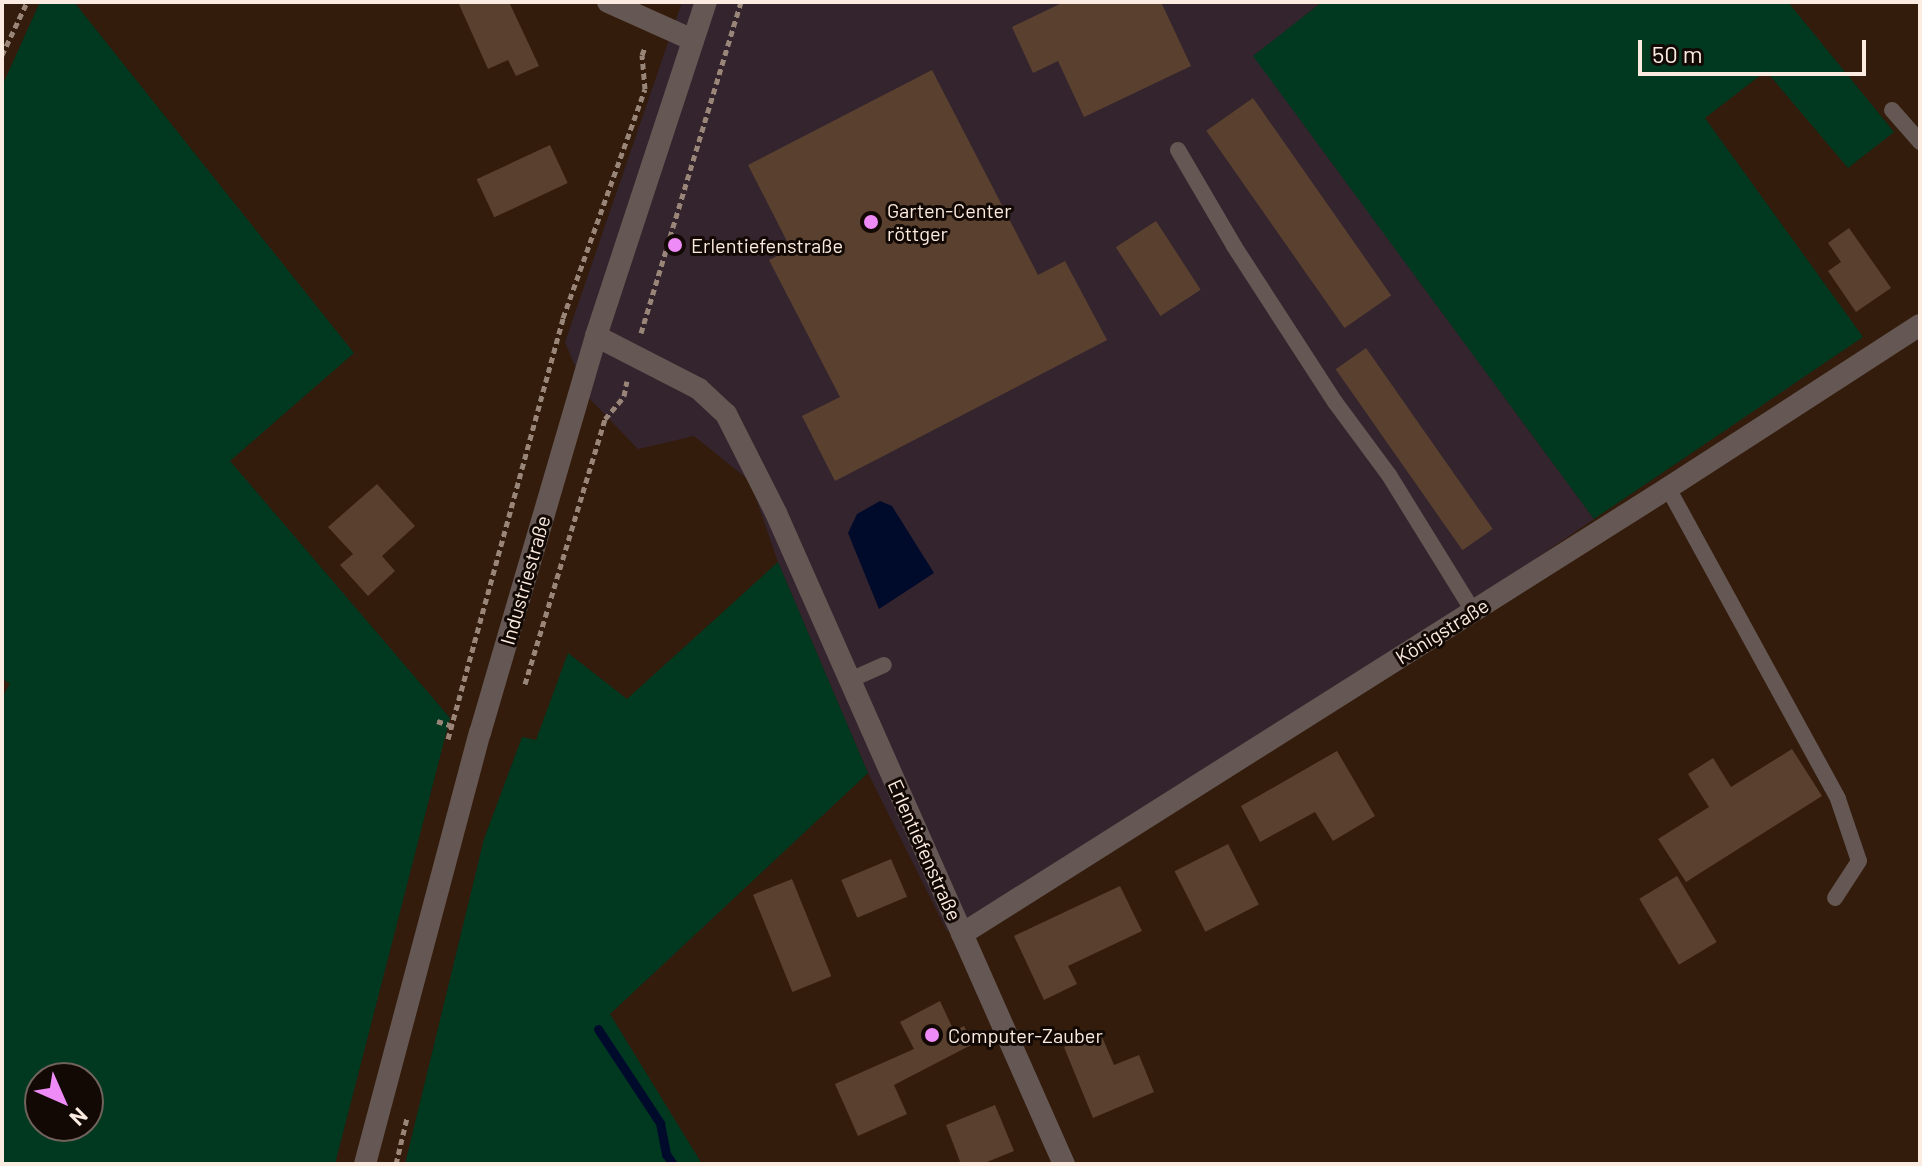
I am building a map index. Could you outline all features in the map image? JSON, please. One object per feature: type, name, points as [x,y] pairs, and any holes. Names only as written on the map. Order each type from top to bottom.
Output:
[{"type":"street","points":[[608,2],[693,40]]},
{"type":"street","name":"Industriestraße","points":[[365,1164],[480,733],[596,336],[706,2]]},
{"type":"street","name":"Königstraße","points":[[962,934],[1920,325]]},
{"type":"street","name":"Erlentiefenstraße","points":[[596,336],[699,389],[726,414],[776,513],[1064,1164]]},
{"type":"lane","points":[[1892,110],[1920,142]]},
{"type":"lane","points":[[1178,150],[1234,246],[1335,402],[1396,487],[1473,611]]},
{"type":"lane","points":[[1668,488],[1838,799],[1859,861],[1835,898]]},
{"type":"lane","points":[[850,680],[884,665]]},
{"type":"path","points":[[2,55],[27,2]]},
{"type":"path","points":[[522,694],[605,419],[624,396],[633,357],[741,2]]},
{"type":"path","points":[[396,1164],[411,1103]]},
{"type":"shaded area","points":[[682,2],[1322,2],[1254,56],[1594,519],[1419,638],[947,931],[868,773],[778,562],[750,481],[694,436],[638,449],[588,397],[565,342]]},
{"type":"green space","points":[[40,2],[74,2],[354,353],[230,461],[450,718],[335,1164],[2,1164],[2,697],[10,684],[2,678],[2,86]]},
{"type":"green space","points":[[1322,2],[1788,2],[1894,132],[1848,168],[1766,71],[1705,118],[1863,337],[1594,519],[1253,56]]},
{"type":"green space","points":[[778,562],[868,773],[610,1014],[702,1164],[405,1164],[484,839],[522,737],[536,740],[568,653],[627,699]]},
{"type":"water","points":[[880,501],[892,506],[934,573],[879,609],[848,533],[857,514]]},
{"type":"building","points":[[458,2],[509,2],[539,66],[516,76],[508,60],[488,69]]},
{"type":"building","points":[[1064,2],[1161,2],[1191,66],[1084,117],[1058,61],[1033,73],[1012,27]]},
{"type":"building","points":[[932,70],[1038,275],[1065,261],[1107,340],[835,481],[802,416],[840,397],[769,260],[791,249],[748,165]]},
{"type":"building","points":[[1253,98],[1391,295],[1345,328],[1206,131]]},
{"type":"building","points":[[550,145],[568,183],[494,217],[477,179]]},
{"type":"building","points":[[1156,221],[1201,290],[1160,316],[1116,247]]},
{"type":"building","points":[[1849,228],[1891,288],[1856,312],[1828,271],[1841,262],[1828,243]]},
{"type":"building","points":[[1366,348],[1493,529],[1462,550],[1336,369]]},
{"type":"building","points":[[377,484],[415,526],[382,556],[395,571],[368,596],[340,565],[353,554],[328,527]]},
{"type":"building","points":[[1792,749],[1822,796],[1686,882],[1658,839],[1709,807],[1688,774],[1713,758],[1731,787]]},
{"type":"building","points":[[1337,751],[1375,816],[1333,841],[1315,812],[1260,842],[1241,806]]},
{"type":"building","points":[[1228,844],[1259,905],[1205,932],[1175,871]]},
{"type":"building","points":[[891,859],[907,897],[857,918],[841,880]]},
{"type":"building","points":[[1677,876],[1717,942],[1679,965],[1639,899]]},
{"type":"building","points":[[792,879],[831,976],[792,992],[753,895]]},
{"type":"building","points":[[1120,886],[1142,931],[1068,966],[1077,984],[1044,1000],[1014,936]]},
{"type":"building","points":[[940,1001],[954,1031],[964,1026],[973,1044],[894,1085],[907,1114],[858,1136],[835,1084],[914,1049],[900,1022]]},
{"type":"building","points":[[1100,1032],[1114,1065],[1139,1055],[1154,1092],[1093,1118],[1064,1047]]},
{"type":"building","points":[[995,1105],[1014,1151],[982,1164],[961,1164],[946,1125]]},
{"type":"waterway","points":[[598,1029],[660,1123],[666,1154],[673,1164]]},
{"type":"place","name":"Garten-Center röttger","points":[[871,222]]},
{"type":"place","name":"Erlentiefenstraße","points":[[675,245]]},
{"type":"place","name":"Computer-Zauber","points":[[932,1035]]}]
